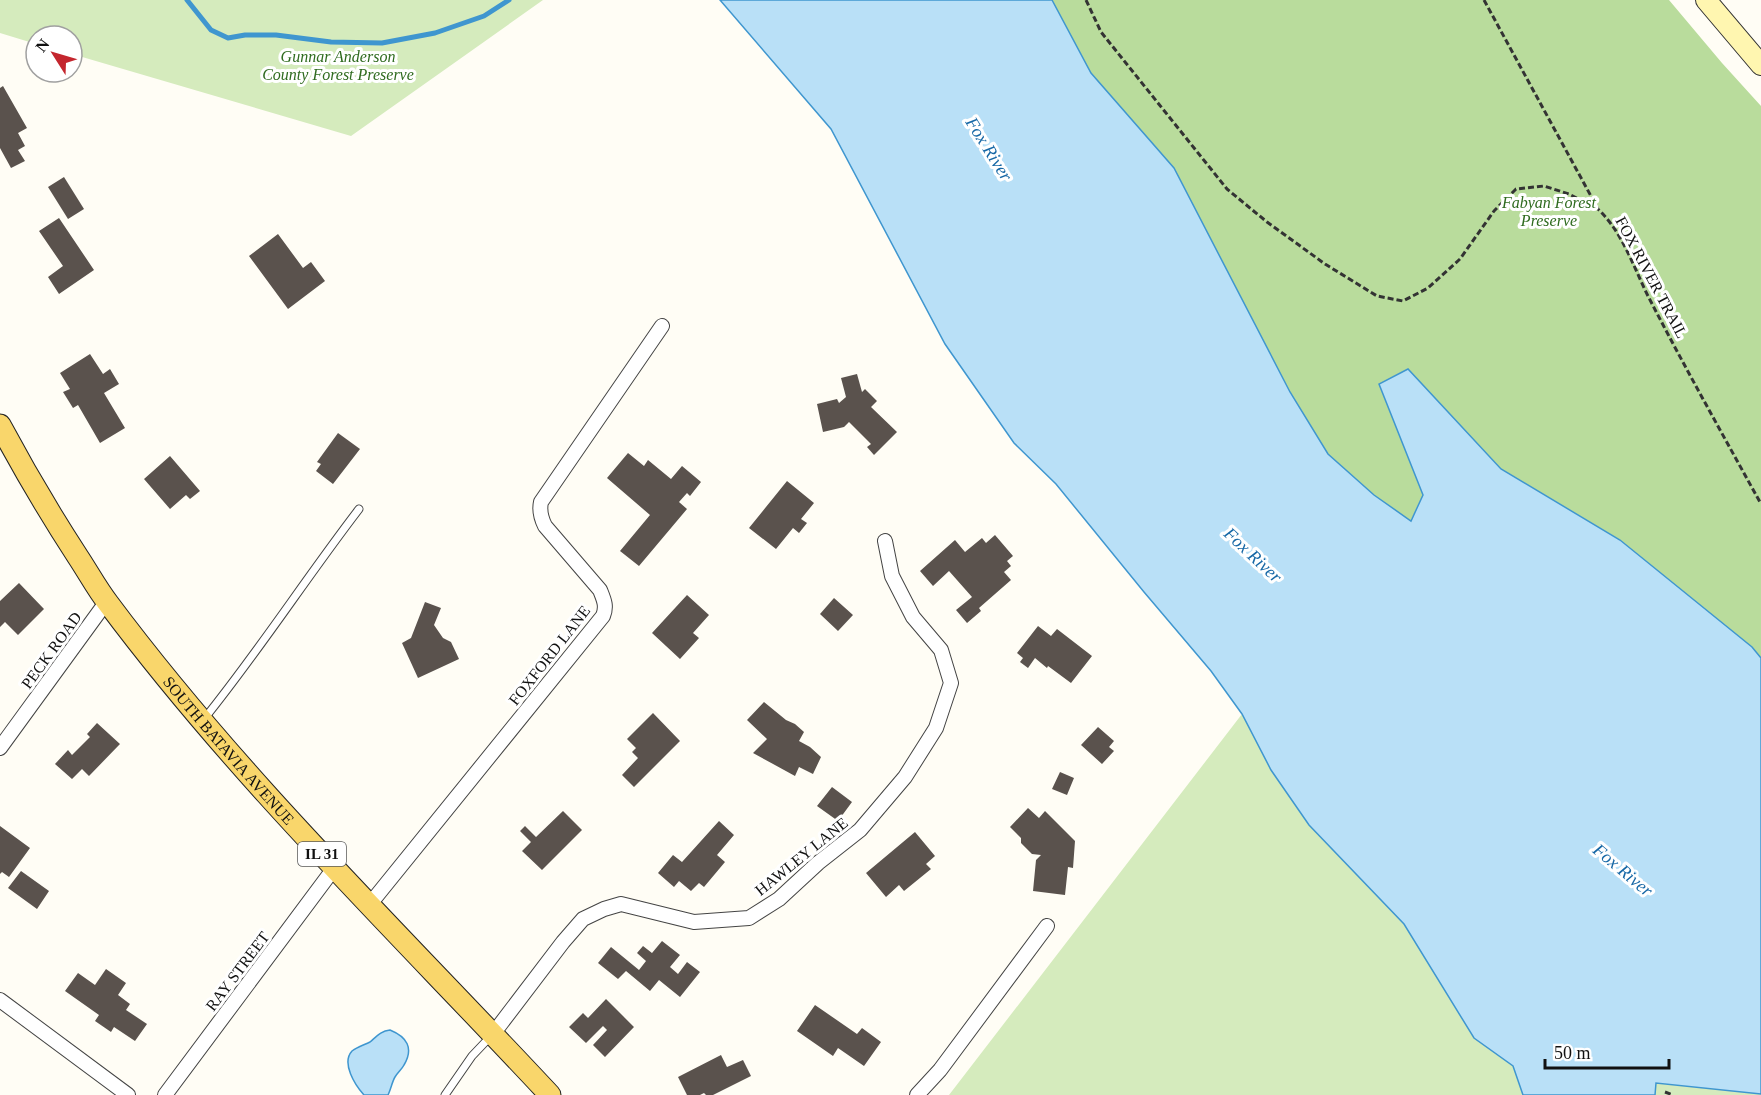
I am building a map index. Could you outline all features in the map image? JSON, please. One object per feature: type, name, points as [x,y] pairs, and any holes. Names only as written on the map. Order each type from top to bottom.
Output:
[{"type":"main road","points":[[1706,0],[1761,65]]},
{"type":"main road","name":"SOUTH BATAVIA AVENUE","points":[[0,424],[52,517],[106,601],[202,721],[335,867],[550,1095]]},
{"type":"street","name":"FOXFORD LANE","points":[[370,904],[603,616],[605,603],[600,590],[545,526],[540,508],[541,502],[662,326]]},
{"type":"street","name":"HAWLEY LANE","points":[[493,1034],[562,942],[583,920],[604,909],[621,904],[694,922],[749,918],[779,899],[818,863],[860,830],[905,777],[936,728],[951,683],[940,650],[913,617],[892,576],[885,541]]},
{"type":"street","name":"PECK ROAD","points":[[0,748],[106,601]]},
{"type":"street","name":"RAY STREET","points":[[165,1095],[335,867]]},
{"type":"street","points":[[917,1095],[940,1070],[1047,926]]},
{"type":"street","points":[[0,1000],[128,1095]]},
{"type":"lane","points":[[202,721],[228,689],[359,509]]},
{"type":"lane","points":[[445,1095],[472,1056],[493,1034]]},
{"type":"path","points":[[1086,0],[1101,32],[1227,189],[1267,222],[1325,264],[1377,296],[1403,301],[1428,288],[1460,259],[1494,211],[1516,189],[1544,186],[1569,194],[1598,209]]},
{"type":"path","name":"FOX RIVER TRAIL","points":[[1484,0],[1598,209],[1628,250],[1647,294],[1761,504]]},
{"type":"path","points":[[1665,1092],[1673,1095]]},
{"type":"green space","name":"Gunnar Anderson County Forest Preserve","points":[[0,0],[543,0],[351,136],[84,58],[84,24],[24,24],[24,40],[0,33]]},
{"type":"green space","name":"Fabyan Forest Preserve","points":[[1052,0],[1669,0],[1761,106],[1761,658],[1752,647],[1620,540],[1501,469],[1408,369],[1379,384],[1423,495],[1410,522],[1374,495],[1328,454],[1290,392],[1174,168],[1091,73]]},
{"type":"green space","points":[[1242,714],[1271,770],[1309,825],[1404,924],[1474,1038],[1513,1066],[1523,1095],[949,1095]]},
{"type":"green space","points":[[1655,1083],[1761,1094],[1761,1095],[1655,1095]]},
{"type":"water","name":"Fox River","points":[[720,0],[1052,0],[1091,73],[1174,168],[1290,392],[1328,454],[1374,495],[1411,521],[1423,495],[1379,384],[1408,369],[1501,469],[1620,540],[1752,647],[1761,658],[1761,1094],[1656,1083],[1655,1095],[1523,1095],[1513,1066],[1474,1038],[1404,924],[1309,825],[1271,770],[1242,714],[1211,671],[1056,484],[1014,443],[945,344],[831,129]]},
{"type":"water","points":[[390,1030],[405,1040],[408,1048],[407,1059],[394,1079],[388,1095],[364,1095],[350,1074],[349,1056],[352,1051]]},
{"type":"building","points":[[3,86],[27,128],[18,133],[25,146],[18,150],[25,161],[11,168],[0,148],[0,88]]},
{"type":"building","points":[[64,177],[84,209],[68,219],[48,187]]},
{"type":"building","points":[[59,218],[94,270],[59,294],[48,277],[63,266],[39,231]]},
{"type":"building","points":[[278,234],[303,268],[311,262],[325,281],[288,309],[249,256]]},
{"type":"building","points":[[90,354],[103,374],[110,369],[119,384],[104,393],[125,428],[100,443],[78,405],[73,408],[63,392],[70,389],[60,373]]},
{"type":"building","points":[[857,374],[862,392],[865,389],[877,401],[871,407],[897,432],[874,455],[867,447],[871,444],[849,422],[844,427],[823,432],[817,404],[837,399],[839,403],[846,397],[841,378]]},
{"type":"building","points":[[338,433],[360,449],[333,484],[316,471],[321,464],[317,462]]},
{"type":"building","points":[[628,453],[644,466],[648,460],[671,479],[682,466],[701,482],[690,496],[687,493],[679,502],[687,509],[639,566],[620,551],[650,515],[607,478]]},
{"type":"building","points":[[170,456],[200,491],[190,499],[186,495],[170,509],[144,479]]},
{"type":"building","points":[[787,481],[814,503],[801,519],[807,523],[799,533],[793,528],[776,549],[749,528]]},
{"type":"building","points":[[995,535],[1013,556],[1007,561],[1011,566],[1004,572],[1011,580],[979,608],[981,611],[967,623],[956,610],[972,597],[949,571],[933,586],[920,571],[955,540],[965,552],[982,538],[986,543]]},
{"type":"building","points":[[19,583],[44,609],[18,635],[5,622],[0,627],[0,601]]},
{"type":"building","points":[[687,595],[709,615],[693,633],[699,638],[680,659],[652,633]]},
{"type":"building","points":[[834,598],[853,615],[838,631],[820,614]]},
{"type":"building","points":[[425,602],[441,608],[434,625],[443,638],[451,642],[459,659],[418,678],[402,643],[411,638]]},
{"type":"building","points":[[1038,626],[1051,636],[1057,629],[1092,656],[1071,683],[1035,658],[1028,668],[1020,662],[1023,658],[1017,653]]},
{"type":"building","points":[[764,702],[804,732],[799,741],[821,757],[813,774],[799,767],[795,776],[753,753],[767,739],[747,720]]},
{"type":"building","points":[[653,713],[680,741],[634,787],[622,775],[638,758],[632,752],[636,748],[627,739]]},
{"type":"building","points":[[97,723],[120,744],[89,776],[82,769],[72,779],[55,764],[68,750],[72,755],[90,737],[87,734]]},
{"type":"building","points":[[1098,727],[1114,741],[1109,747],[1114,751],[1102,764],[1081,745]]},
{"type":"building","points":[[1060,772],[1074,778],[1067,795],[1052,789]]},
{"type":"building","points":[[832,787],[852,802],[838,821],[817,806]]},
{"type":"building","points":[[1028,808],[1039,818],[1045,811],[1075,841],[1073,868],[1068,867],[1065,895],[1033,891],[1036,860],[1041,855],[1032,854],[1010,827]]},
{"type":"building","points":[[563,811],[582,830],[542,870],[522,851],[531,842],[520,831],[525,826],[536,837]]},
{"type":"building","points":[[719,821],[734,835],[717,855],[725,862],[704,887],[699,883],[691,891],[679,881],[674,887],[658,873],[673,855],[682,862]]},
{"type":"building","points":[[0,826],[30,848],[9,877],[2,872],[0,874]]},
{"type":"building","points":[[915,832],[935,856],[926,864],[931,869],[904,891],[899,885],[886,897],[866,873]]},
{"type":"building","points":[[21,871],[49,891],[37,909],[8,888]]},
{"type":"building","points":[[662,941],[680,955],[670,967],[678,974],[687,962],[700,972],[680,997],[659,980],[650,991],[626,971],[618,979],[598,963],[611,947],[639,970],[646,961],[637,953],[643,946],[652,953]]},
{"type":"building","points":[[106,969],[126,983],[118,995],[130,1004],[126,1010],[147,1024],[135,1041],[114,1027],[111,1032],[95,1021],[99,1015],[65,991],[78,973],[95,985]]},
{"type":"building","points":[[606,999],[634,1027],[605,1057],[593,1045],[607,1030],[603,1026],[586,1043],[569,1027],[583,1013],[588,1018]]},
{"type":"building","points":[[815,1005],[857,1034],[862,1028],[881,1042],[864,1066],[838,1048],[833,1056],[797,1031]]},
{"type":"building","points":[[721,1055],[727,1067],[743,1060],[751,1076],[713,1095],[704,1093],[687,1095],[678,1077]]},
{"type":"waterway","points":[[187,0],[211,30],[228,38],[245,35],[276,35],[331,42],[382,43],[435,33],[484,16],[509,0]]}]
